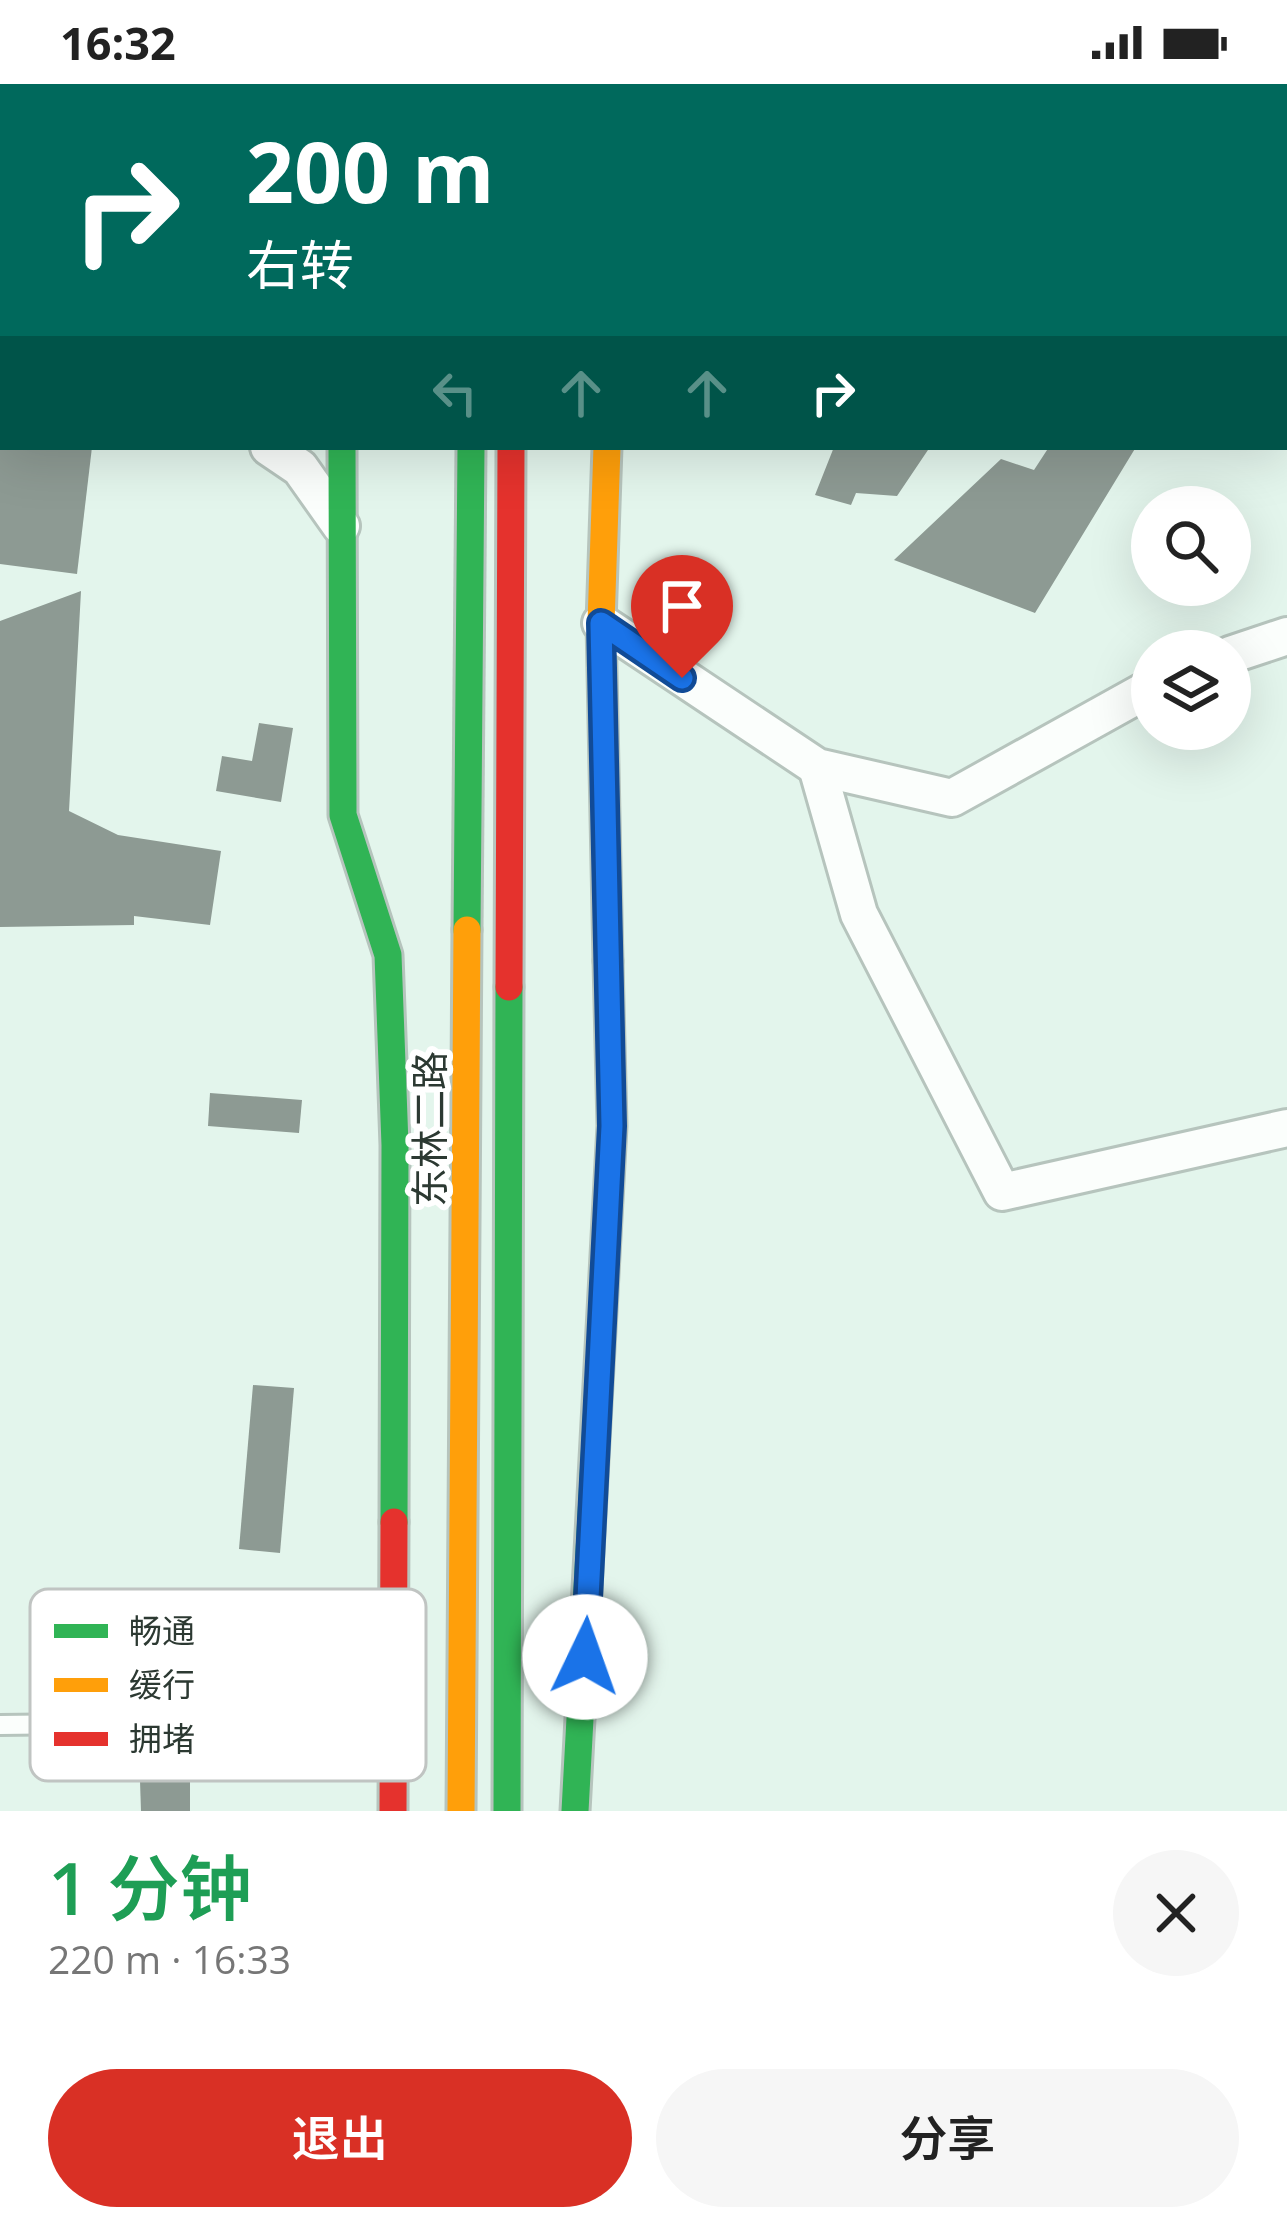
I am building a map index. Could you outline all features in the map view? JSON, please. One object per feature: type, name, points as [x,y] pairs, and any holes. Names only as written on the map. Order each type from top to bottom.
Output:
[{"type":"street","points":[[273,450],[300,468],[341,526]]},
{"type":"street","points":[[342,450],[343,815],[388,955],[395,1145],[393,1589]]},
{"type":"street","name":"东林二路","points":[[461,1811],[471,450]]},
{"type":"street","points":[[507,1811],[511,450]]},
{"type":"street","points":[[575,1811],[612,1126],[601,623],[607,450]]},
{"type":"street","points":[[601,623],[818,767],[952,798],[1131,699]]},
{"type":"street","points":[[1251,648],[1287,636]]},
{"type":"street","points":[[818,767],[859,914],[1002,1192],[1287,1128]]},
{"type":"lane","points":[[0,1725],[30,1725]]},
{"type":"building","points":[[0,450],[92,450],[77,574],[0,564]]},
{"type":"building","points":[[833,450],[928,450],[897,496],[856,493],[851,505],[815,495]]},
{"type":"building","points":[[1047,450],[1134,450],[1035,613],[894,560],[1001,459],[1034,470]]},
{"type":"building","points":[[81,591],[69,811],[118,835],[221,851],[210,925],[134,916],[134,925],[0,927],[0,621]]},
{"type":"building","points":[[259,723],[293,728],[281,802],[216,791],[222,756],[252,761]]},
{"type":"building","points":[[210,1093],[302,1100],[299,1133],[208,1126]]},
{"type":"building","points":[[253,1385],[294,1388],[280,1553],[239,1549]]},
{"type":"building","points":[[140,1781],[190,1781],[190,1811],[141,1811]]},
{"type":"traffic: fast","points":[[342,450],[343,815],[388,955],[395,1145],[394,1522]]},
{"type":"traffic: fast","points":[[467,930],[471,450]]},
{"type":"traffic: fast","points":[[575,1811],[612,1126],[608,961]]},
{"type":"traffic: fast","points":[[507,1811],[509,987]]},
{"type":"traffic: slow","points":[[607,450],[601,623],[608,961]]},
{"type":"traffic: slow","points":[[461,1811],[467,930]]},
{"type":"traffic: jam","points":[[509,987],[511,450]]},
{"type":"traffic: jam","points":[[394,1522],[394,1589]]},
{"type":"traffic: jam","points":[[393,1781],[393,1811]]},
{"type":"route","points":[[585,1657],[612,1126],[601,623],[682,678]]}]
